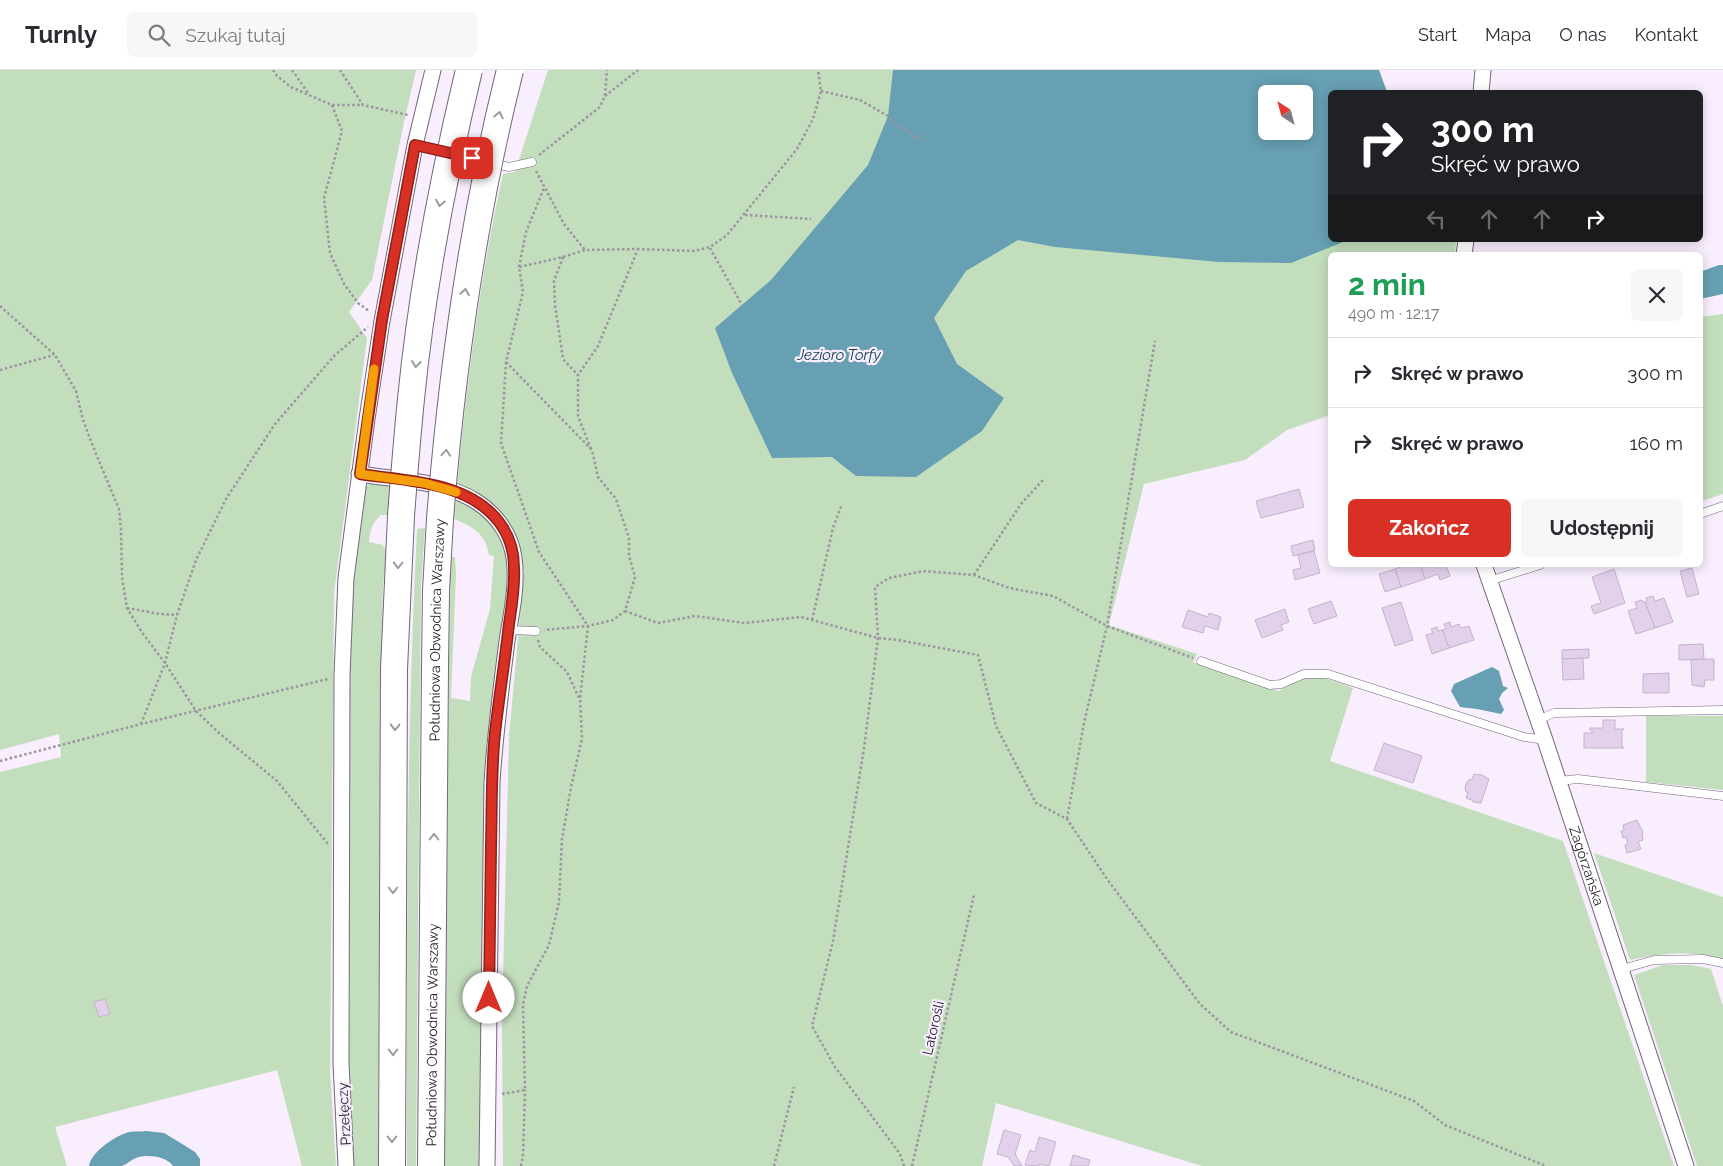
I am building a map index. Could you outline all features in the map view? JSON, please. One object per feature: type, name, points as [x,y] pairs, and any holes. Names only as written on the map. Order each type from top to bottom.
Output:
[{"type":"highway","points":[[392,1166],[394,669],[401,516],[411,398],[430,262],[452,142],[469,70]]},
{"type":"highway","name":"Południowa Obwodnica Warszawy","points":[[431,1166],[434,668],[440,519],[446,442],[460,324],[485,179],[510,70]]},
{"type":"street","name":"Przełęczy","points":[[346,1166],[342,1063],[342,675],[346,578],[382,320],[415,145],[433,70]]},
{"type":"street","points":[[1480,90],[1483,70]]},
{"type":"street","points":[[360,474],[424,483],[446,488],[469,497],[493,515],[505,532],[514,558],[514,585],[495,734],[492,782],[487,1166]]},
{"type":"street","name":"Zagórzańska","points":[[1485,567],[1559,781],[1686,1166]]},
{"type":"lane","points":[[415,145],[510,167],[532,162]]},
{"type":"lane","points":[[1703,513],[1723,506]]},
{"type":"lane","points":[[1489,581],[1534,567]]},
{"type":"lane","points":[[509,630],[536,631]]},
{"type":"lane","points":[[1201,661],[1270,685],[1281,684],[1304,674],[1328,674],[1524,737],[1545,740]]},
{"type":"lane","points":[[1538,720],[1554,712],[1723,710]]},
{"type":"lane","points":[[1559,781],[1578,779],[1723,796]]},
{"type":"lane","points":[[1622,969],[1654,960],[1703,959],[1723,963]]},
{"type":"path","points":[[273,70],[277,76],[291,87],[332,105],[363,105],[422,118]]},
{"type":"path","points":[[292,70],[309,94]]},
{"type":"path","points":[[340,70],[363,105]]},
{"type":"path","points":[[585,250],[564,224],[532,162],[600,107],[605,96],[607,70]]},
{"type":"path","points":[[605,96],[638,70]]},
{"type":"path","points":[[518,267],[564,257],[585,250],[694,251],[710,247],[727,236],[797,149],[813,119],[821,92],[818,70]]},
{"type":"path","points":[[821,92],[860,100],[888,116],[895,126],[905,129],[914,137],[918,136],[921,138],[920,142]]},
{"type":"path","points":[[141,724],[165,663],[177,615],[196,560],[226,499],[275,424],[334,355],[365,328],[382,320],[358,303],[344,284],[330,253],[324,198],[342,131],[332,105]]},
{"type":"path","points":[[521,1166],[525,1090],[522,1005],[527,986],[549,945],[558,902],[562,839],[570,788],[582,739],[580,699],[588,626],[539,552],[500,443],[506,362],[523,292],[518,267],[526,232],[544,187]]},
{"type":"path","points":[[744,215],[811,220]]},
{"type":"path","points":[[710,247],[742,305]]},
{"type":"path","points":[[580,699],[567,672],[540,647],[536,631],[588,626],[612,620],[625,611],[635,577],[629,556],[629,538],[616,499],[598,477],[592,450],[578,416],[578,375],[598,346],[638,249]]},
{"type":"path","points":[[564,257],[554,281],[555,305],[564,359],[578,375]]},
{"type":"path","points":[[0,306],[55,355],[76,391],[92,446],[119,509],[122,530],[122,577],[127,608],[141,631],[165,663],[196,711],[218,733],[277,780],[327,844],[342,853]]},
{"type":"path","points":[[1067,819],[1084,722],[1107,626],[1155,341]]},
{"type":"path","points":[[0,370],[55,355]]},
{"type":"path","points":[[506,362],[592,450]]},
{"type":"path","points":[[974,575],[1021,504],[1043,480]]},
{"type":"path","points":[[812,620],[833,528],[842,504]]},
{"type":"path","points":[[904,1166],[900,1154],[835,1067],[812,1026],[833,941],[864,748],[878,638],[875,587],[889,578],[923,571],[974,575],[1008,588],[1054,596],[1107,626],[1201,661]]},
{"type":"path","points":[[127,608],[177,615]]},
{"type":"path","points":[[625,611],[658,623],[696,616],[744,623],[802,617],[878,638],[978,655],[996,726],[1036,803],[1067,819],[1107,879],[1200,1004],[1231,1032],[1414,1101],[1446,1125],[1546,1166]]},
{"type":"path","points":[[0,761],[342,675]]},
{"type":"path","name":"Latorośli","points":[[912,1166],[974,895]]},
{"type":"path","points":[[774,1166],[794,1087]]},
{"type":"path","points":[[488,1096],[525,1090]]},
{"type":"green space","points":[[0,70],[416,70],[372,280],[349,312],[367,338],[334,594],[330,1071],[336,1166],[302,1166],[277,1070],[55,1127],[67,1166],[0,1166],[0,772],[61,757],[59,734],[0,750]]},
{"type":"green space","points":[[548,70],[1379,70],[1386,90],[1328,90],[1328,242],[1456,242],[1455,252],[1328,252],[1328,416],[1287,430],[1245,460],[1144,484],[1109,625],[1197,654],[1193,662],[1279,691],[1299,680],[1307,678],[1324,678],[1353,688],[1330,761],[1563,841],[1674,1166],[1202,1166],[996,1103],[982,1166],[503,1166],[502,1021],[509,736],[524,573],[518,542],[508,522],[493,508],[457,487],[470,369],[503,174],[515,172]]},
{"type":"green space","points":[[1723,314],[1723,494],[1703,501],[1703,317]]},
{"type":"green space","points":[[374,483],[390,485],[389,515],[381,515],[375,521],[369,542],[383,545],[384,548],[388,547],[383,585],[382,625],[378,1166],[353,1166],[349,1126],[350,604],[355,546],[365,487]]},
{"type":"green space","points":[[456,499],[473,507],[489,521],[500,536],[506,551],[508,570],[508,594],[488,733],[482,1166],[444,1166],[450,557],[455,557],[456,574],[451,698],[470,701],[471,677],[490,609],[494,556],[489,555],[485,542],[477,532],[454,519]]},
{"type":"green space","points":[[425,528],[421,585],[416,1166],[407,1166],[408,848],[413,609],[417,529]]},
{"type":"green space","points":[[1646,716],[1723,716],[1723,790],[1646,782]]},
{"type":"green space","points":[[1594,853],[1723,897],[1723,960],[1699,954],[1676,953],[1630,960]]},
{"type":"green space","points":[[1663,965],[1691,965],[1711,969],[1723,1006],[1723,1166],[1697,1166],[1634,975]]},
{"type":"water","name":"Jezioro Torfy","points":[[893,70],[1379,70],[1386,90],[1328,90],[1328,242],[1343,242],[1291,263],[1219,262],[1055,247],[1018,240],[966,271],[934,318],[957,364],[1004,398],[982,431],[916,477],[856,476],[832,457],[772,458],[732,373],[715,328],[771,280],[868,165],[888,116]]},
{"type":"water","points":[[1723,265],[1723,294],[1703,298],[1703,271]]},
{"type":"water","points":[[1492,667],[1499,671],[1503,686],[1508,688],[1499,699],[1504,710],[1501,714],[1460,707],[1451,691],[1454,684]]},
{"type":"water","points":[[130,1132],[164,1133],[195,1152],[200,1159],[200,1166],[173,1166],[166,1160],[151,1156],[136,1158],[122,1166],[89,1166],[94,1155],[118,1136]]},
{"type":"building","points":[[1299,489],[1304,507],[1261,518],[1256,501]]},
{"type":"building","points":[[1313,540],[1315,550],[1293,556],[1291,546]]},
{"type":"building","points":[[1314,551],[1320,573],[1295,580],[1293,570],[1301,568],[1298,555]]},
{"type":"building","points":[[1400,567],[1421,567],[1425,579],[1401,587],[1395,569]]},
{"type":"building","points":[[1421,567],[1447,567],[1450,576],[1440,580],[1438,574],[1425,579]]},
{"type":"building","points":[[1692,568],[1699,594],[1687,597],[1680,571]]},
{"type":"building","points":[[1395,569],[1401,587],[1385,592],[1379,574]]},
{"type":"building","points":[[1614,569],[1625,603],[1594,614],[1591,606],[1601,603],[1592,577]]},
{"type":"building","points":[[1653,596],[1655,601],[1664,598],[1673,622],[1655,628],[1645,602],[1647,601],[1646,598]]},
{"type":"building","points":[[1642,600],[1645,602],[1655,628],[1636,634],[1628,611],[1637,608],[1635,602]]},
{"type":"building","points":[[1331,601],[1337,616],[1314,624],[1308,609]]},
{"type":"building","points":[[1401,602],[1413,640],[1395,646],[1382,608]]},
{"type":"building","points":[[1285,609],[1289,622],[1281,625],[1283,630],[1262,638],[1255,620]]},
{"type":"building","points":[[1188,610],[1208,617],[1209,613],[1221,617],[1218,630],[1205,626],[1203,633],[1182,627]]},
{"type":"building","points":[[1450,622],[1451,627],[1459,624],[1461,628],[1469,626],[1474,640],[1449,648],[1442,630],[1446,629],[1444,624]]},
{"type":"building","points":[[1437,627],[1438,631],[1442,630],[1449,648],[1432,654],[1426,635],[1433,633],[1431,629]]},
{"type":"building","points":[[1703,644],[1704,659],[1679,660],[1679,645]]},
{"type":"building","points":[[1589,649],[1589,658],[1562,659],[1562,650]]},
{"type":"building","points":[[1583,658],[1584,679],[1563,680],[1562,659]]},
{"type":"building","points":[[1714,659],[1714,680],[1705,680],[1704,687],[1692,685],[1691,660]]},
{"type":"building","points":[[1669,673],[1669,693],[1643,693],[1643,674]]},
{"type":"building","points":[[1603,720],[1615,720],[1615,729],[1624,729],[1622,730],[1622,746],[1624,748],[1584,748],[1584,733],[1592,733],[1590,728],[1603,728]]},
{"type":"building","points":[[1384,743],[1422,756],[1413,783],[1374,770]]},
{"type":"building","points":[[1474,774],[1482,775],[1489,779],[1481,803],[1473,802],[1466,798],[1468,792],[1466,792],[1465,787],[1470,779],[1472,780]]},
{"type":"building","points":[[1637,820],[1643,832],[1643,840],[1638,842],[1641,849],[1627,853],[1625,845],[1628,844],[1626,837],[1623,838],[1621,831],[1624,830],[1623,825]]},
{"type":"building","points":[[105,999],[110,1014],[99,1017],[94,1002]]},
{"type":"building","points":[[1004,1130],[1021,1135],[1015,1154],[1022,1166],[1014,1166],[1008,1157],[997,1154]]},
{"type":"building","points":[[1039,1137],[1056,1142],[1049,1166],[1039,1164],[1039,1166],[1025,1165],[1030,1150],[1035,1152]]},
{"type":"building","points":[[1073,1155],[1090,1160],[1088,1166],[1070,1166]]},
{"type":"slow traffic","points":[[374,369],[360,474],[424,483],[456,492]]},
{"type":"route","points":[[472,158],[415,145],[382,320],[360,474],[424,483],[446,488],[469,497],[486,508],[500,523],[512,548],[514,585],[495,734],[492,782],[489,998]]}]
